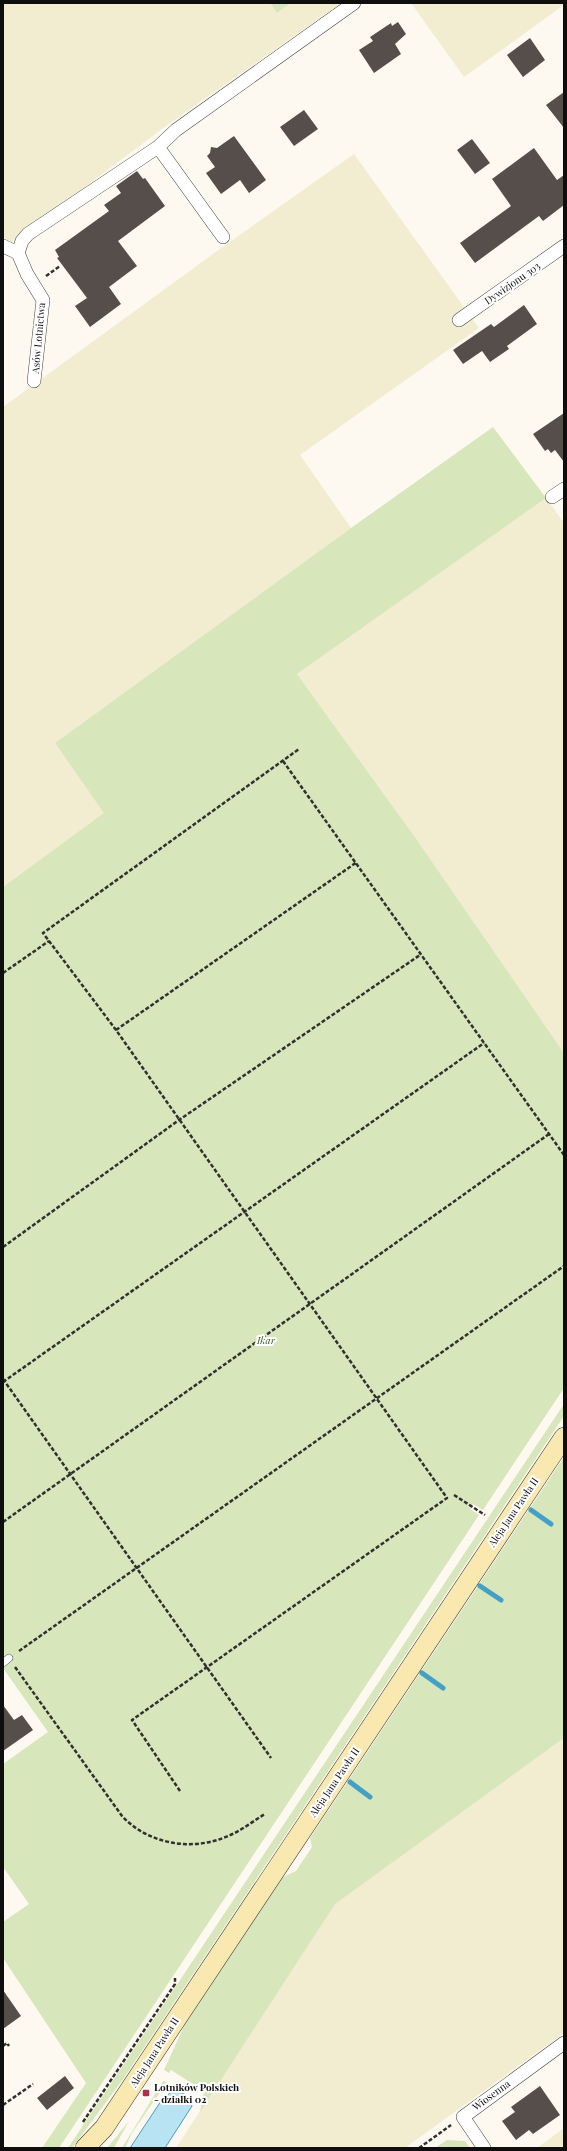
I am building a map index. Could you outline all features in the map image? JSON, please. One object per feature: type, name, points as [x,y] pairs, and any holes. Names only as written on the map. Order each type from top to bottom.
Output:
[{"type":"street","points":[[3,246],[18,253],[22,241],[28,234],[158,147],[176,130],[354,3]]},
{"type":"street","points":[[158,147],[222,238]]},
{"type":"street","name":"Dywizjonu 303","points":[[459,320],[564,246]]},
{"type":"street","name":"Asów Lotnictwa","points":[[18,253],[26,274],[42,300],[34,381]]},
{"type":"street","points":[[552,497],[564,489]]},
{"type":"street","name":"Aleja Jana Pawła II","points":[[95,2148],[104,2128],[564,1436]]},
{"type":"street","name":"Wiosenna","points":[[462,2116],[564,2043]]},
{"type":"street","points":[[462,2116],[484,2148]]},
{"type":"street","name":"Aleja Jana Pawła II","points":[[85,2148],[104,2128]]},
{"type":"path","points":[[180,1791],[132,1720],[447,1498],[116,1030],[43,933],[299,750]]},
{"type":"path","points":[[283,761],[357,862],[420,955],[564,1155]]},
{"type":"path","points":[[116,1030],[357,862]]},
{"type":"path","points":[[3,974],[49,941]]},
{"type":"path","points":[[3,1247],[179,1120],[420,955]]},
{"type":"path","points":[[271,1758],[3,1381],[246,1212],[484,1043]]},
{"type":"path","points":[[3,1522],[549,1134]]},
{"type":"path","points":[[265,1814],[228,1836],[211,1842],[186,1844],[162,1841],[132,1826],[6,1660],[138,1569],[564,1266]]},
{"type":"path","points":[[454,1495],[485,1515]]},
{"type":"path","points":[[79,2128],[175,1984],[175,1978]]},
{"type":"path","points":[[3,2046],[7,2043],[10,2046]]},
{"type":"path","points":[[3,2105],[33,2084]]},
{"type":"path","name":"Wiosenna","points":[[419,2148],[462,2116]]},
{"type":"shaded area","points":[[3,3],[270,3],[277,13],[291,3],[341,3],[166,126],[9,244],[3,235]]},
{"type":"shaded area","points":[[411,3],[564,3],[564,5],[464,77]]},
{"type":"shaded area","points":[[354,154],[479,328],[300,455],[351,528],[55,743],[105,813],[3,887],[3,407],[217,251]]},
{"type":"shaded area","points":[[546,498],[564,523],[564,1053],[417,840],[297,674]]},
{"type":"shaded area","points":[[564,1738],[564,2033],[405,2148],[176,2148],[335,1903]]},
{"type":"shaded area","points":[[564,2128],[564,2148],[537,2148]]},
{"type":"green space","points":[[270,3],[291,3],[277,13]]},
{"type":"green space","name":"Ikar","points":[[493,427],[546,498],[297,674],[417,840],[564,1053],[564,1388],[483,1510],[473,1504],[470,1509],[479,1515],[59,2148],[42,2148],[86,2083],[3,1958],[3,1922],[29,1904],[3,1867],[3,1764],[48,1732],[3,1668],[3,887],[104,813],[55,743]]},
{"type":"green space","points":[[564,1404],[564,1416],[124,2078],[72,2148],[68,2148]]},
{"type":"green space","points":[[564,1457],[564,1738],[335,1904],[200,2112],[204,2091],[171,2070],[169,2073],[164,2070],[185,2024],[283,1877],[296,1871],[312,1847],[310,1838]]},
{"type":"green space","points":[[163,2081],[167,2082],[132,2133],[125,2148],[122,2148]]},
{"type":"green space","points":[[129,2121],[114,2148],[107,2148]]},
{"type":"green space","points":[[447,2140],[465,2141],[470,2148],[435,2148]]},
{"type":"water","points":[[171,2092],[185,2094],[192,2106],[165,2148],[130,2148],[161,2101]]},
{"type":"building","points":[[398,22],[406,34],[395,44],[401,54],[374,73],[359,50],[373,41],[370,37],[391,23],[392,26]]},
{"type":"building","points":[[530,38],[545,60],[523,77],[507,55]]},
{"type":"building","points":[[564,92],[564,128],[546,105]]},
{"type":"building","points":[[304,110],[318,129],[294,146],[280,127]]},
{"type":"building","points":[[234,136],[266,180],[249,193],[240,180],[221,194],[206,173],[215,167],[207,156],[210,153],[211,147],[217,148]]},
{"type":"building","points":[[472,139],[490,163],[475,174],[457,150]]},
{"type":"building","points":[[534,148],[557,180],[564,175],[564,205],[543,221],[539,216],[475,263],[460,243],[511,206],[492,179]]},
{"type":"building","points":[[137,171],[143,179],[145,178],[165,206],[118,241],[137,266],[109,287],[121,304],[90,327],[75,306],[87,298],[57,258],[59,257],[55,250],[109,211],[104,205],[121,193],[116,186]]},
{"type":"building","points":[[524,305],[537,324],[507,346],[509,349],[490,362],[482,351],[463,364],[453,350],[491,324],[494,327]]},
{"type":"building","points":[[564,413],[564,462],[555,450],[551,453],[548,449],[545,451],[533,434]]},
{"type":"building","points":[[3,1705],[14,1720],[22,1715],[33,1730],[3,1751]]},
{"type":"building","points":[[3,1990],[21,2016],[3,2029]]},
{"type":"building","points":[[65,2076],[74,2088],[47,2110],[37,2098]]},
{"type":"building","points":[[540,2086],[560,2115],[533,2134],[529,2130],[516,2140],[502,2121],[515,2112],[511,2107]]},
{"type":"waterway","points":[[531,1510],[551,1524]]},
{"type":"waterway","points":[[480,1586],[501,1600]]},
{"type":"waterway","points":[[422,1673],[443,1688]]},
{"type":"waterway","points":[[350,1782],[370,1797]]},
{"type":"place","name":"Lotników Polskich - działki 02","points":[[146,2093]]}]
